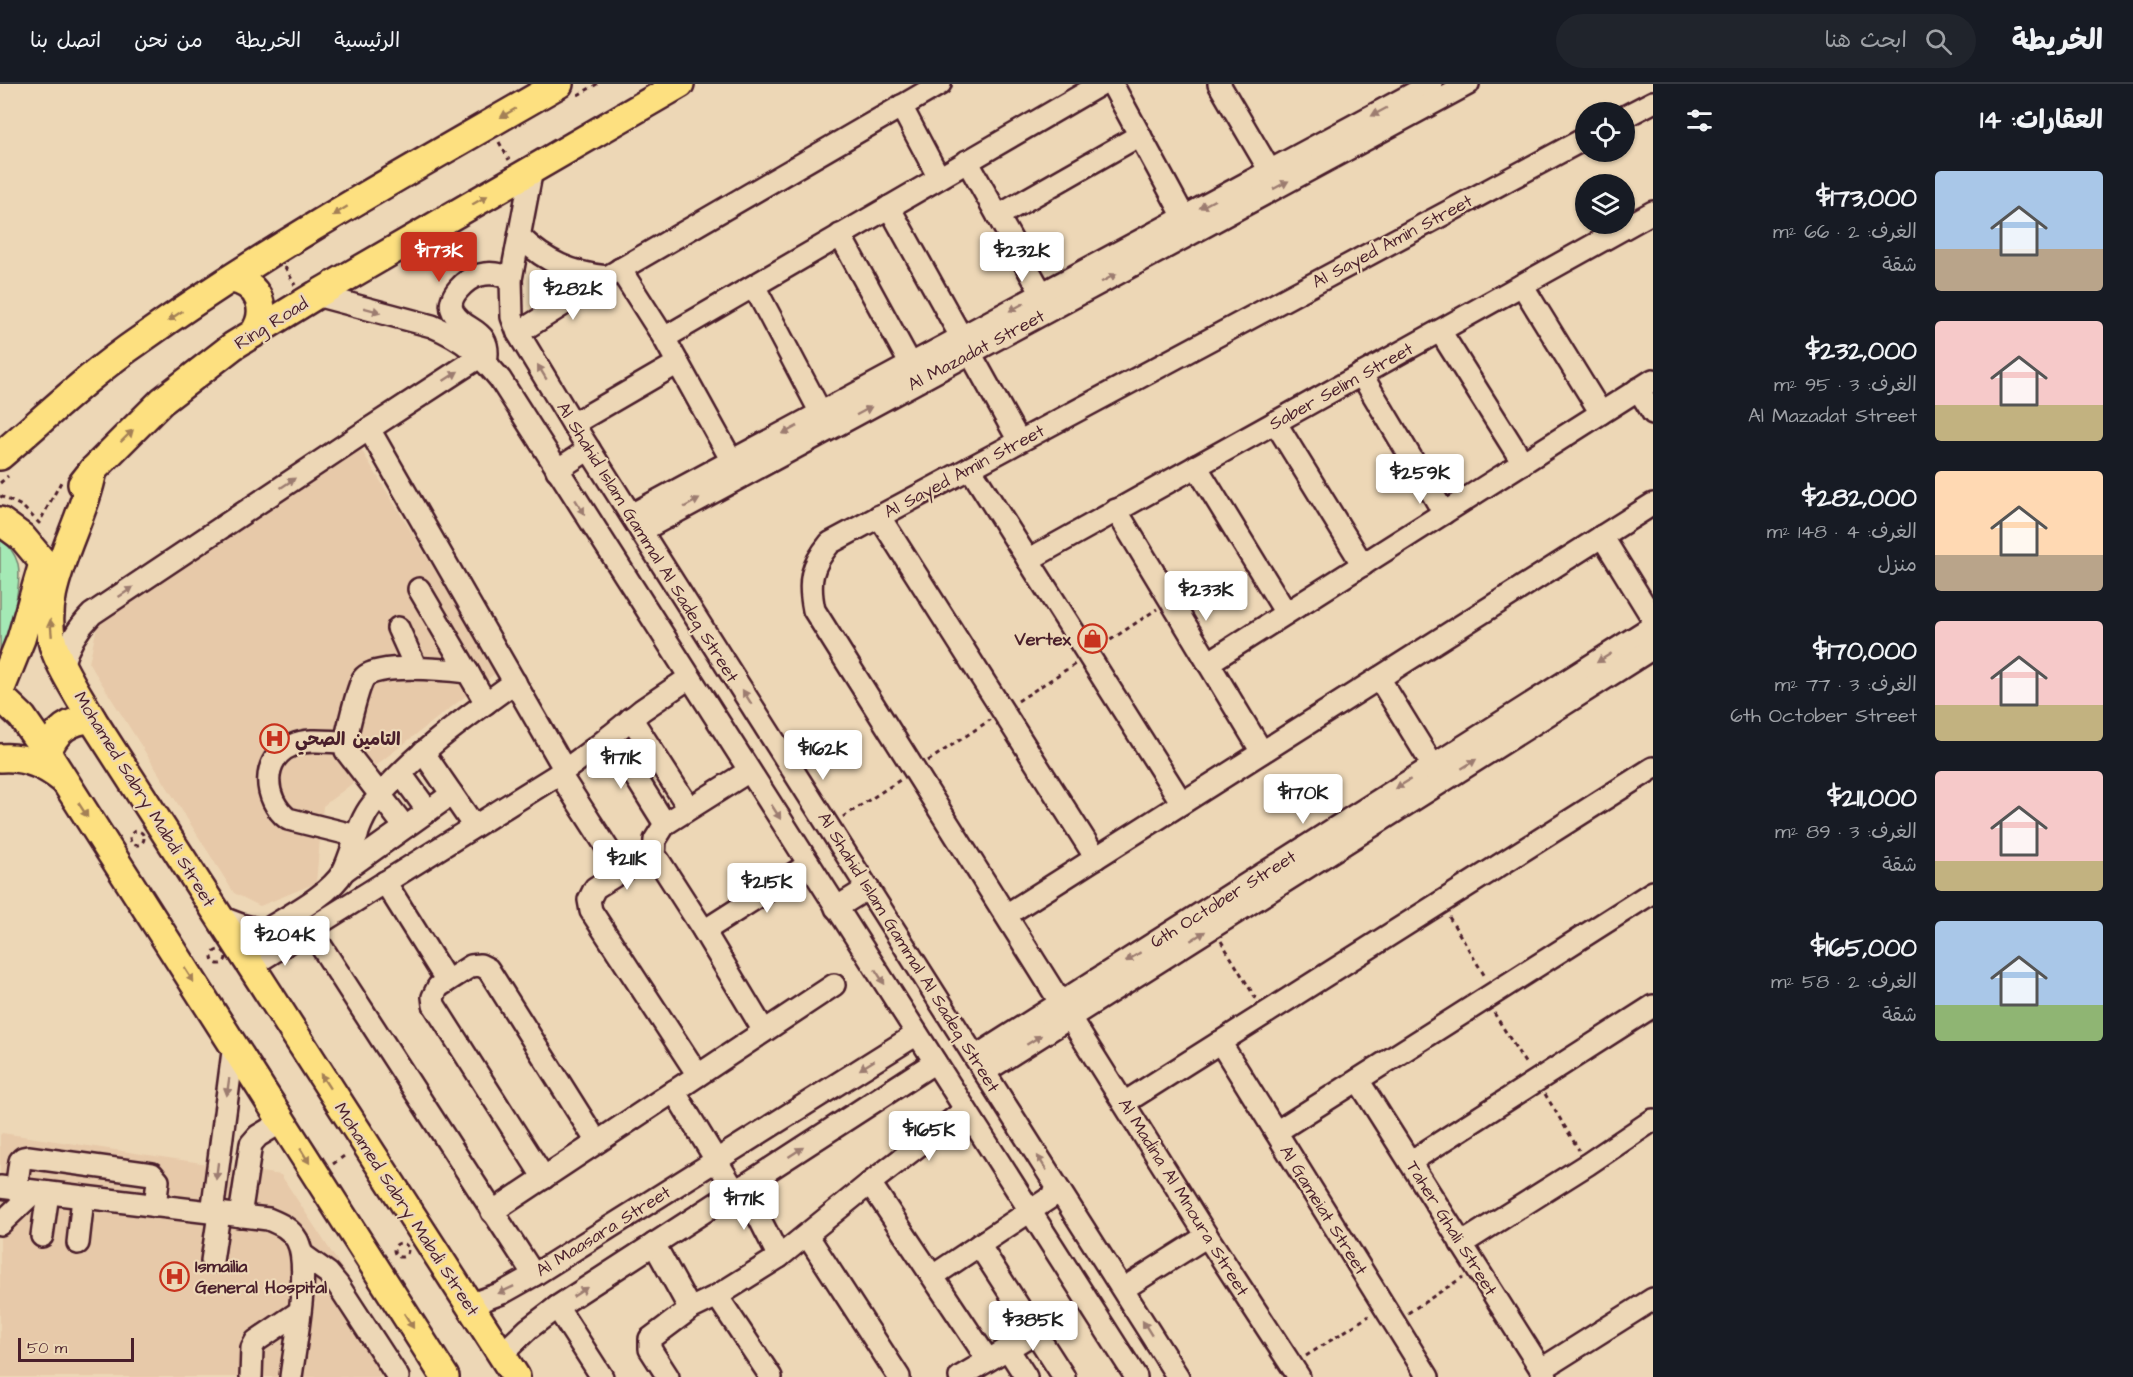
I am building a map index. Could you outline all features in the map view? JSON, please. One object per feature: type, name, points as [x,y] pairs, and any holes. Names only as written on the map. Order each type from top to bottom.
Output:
[{"type":"main road","name":"Ring Road","points":[[0,691],[21,639],[43,562],[55,529],[66,509],[93,470],[162,401],[233,346],[311,298],[680,84]]},
{"type":"main road","points":[[5,465],[72,393],[138,340],[354,202],[490,124],[568,90]]},
{"type":"main road","points":[[231,279],[244,282],[260,301],[260,321],[253,334]]},
{"type":"main road","name":"Mohamed Sabry Mabdi Street","points":[[93,470],[87,497],[64,556],[51,604],[52,640],[62,665],[92,719],[516,1377]]},
{"type":"main road","points":[[0,521],[22,537],[43,562]]},
{"type":"main road","points":[[0,696],[22,717],[47,753],[445,1377]]},
{"type":"main road","points":[[47,753],[51,743],[63,727],[72,722],[92,719]]},
{"type":"main road","points":[[0,758],[20,758],[36,762],[64,780]]},
{"type":"street","points":[[518,333],[613,273],[940,84]]},
{"type":"street","points":[[664,338],[1101,84]]},
{"type":"street","points":[[1112,84],[1184,217]]},
{"type":"street","points":[[1219,84],[1270,171]]},
{"type":"street","name":"Al Mazadat Street","points":[[636,523],[732,461],[911,364],[966,345],[1041,294],[1431,84]]},
{"type":"street","name":"Al Mazadat Street","points":[[636,523],[966,345],[1468,84]]},
{"type":"street","points":[[1635,111],[1653,102]]},
{"type":"street","points":[[901,106],[939,178]]},
{"type":"street","points":[[998,216],[1140,135]]},
{"type":"street","name":"Al Sayed Amin Street","points":[[1065,1010],[814,610],[810,592],[812,574],[819,557],[830,543],[879,516],[1575,144]]},
{"type":"street","points":[[967,161],[1041,294]]},
{"type":"street","name":"Al Shahid Islam Gammal Al Sadeq Street","points":[[526,173],[521,238],[511,279],[512,317],[518,333],[573,424],[1178,1377]]},
{"type":"street","points":[[889,207],[1019,441]]},
{"type":"street","name":"Saber Selim Street","points":[[1028,560],[1653,212]]},
{"type":"street","points":[[840,235],[911,364]]},
{"type":"street","points":[[521,238],[551,262],[569,270],[587,275],[613,273]]},
{"type":"street","points":[[613,273],[664,338],[732,461]]},
{"type":"street","points":[[62,665],[65,653],[76,632],[92,614],[369,429],[484,360],[487,347],[484,340],[454,314],[452,302],[460,287],[474,277],[497,274],[511,279]]},
{"type":"street","points":[[1522,285],[1601,413]]},
{"type":"street","points":[[754,286],[821,413]]},
{"type":"street","name":"Al Shahid Islam Gammal Al Sadeq Street","points":[[311,298],[432,326],[459,339],[484,360],[512,397],[1136,1377]]},
{"type":"street","points":[[1440,331],[1523,463]]},
{"type":"street","points":[[573,424],[678,363]]},
{"type":"street","points":[[1361,374],[1444,513]]},
{"type":"street","points":[[1208,663],[1646,385],[1653,413]]},
{"type":"street","points":[[1275,422],[1363,564]]},
{"type":"street","points":[[369,429],[515,682],[562,772],[622,871]]},
{"type":"street","points":[[557,471],[589,449]]},
{"type":"street","points":[[1196,466],[1286,613]]},
{"type":"street","points":[[970,468],[1182,803]]},
{"type":"street","points":[[1006,915],[1653,504]]},
{"type":"street","points":[[1116,510],[1262,753]]},
{"type":"street","points":[[879,516],[1096,858]]},
{"type":"street","points":[[1602,536],[1653,620]]},
{"type":"street","points":[[419,589],[486,703]]},
{"type":"street","name":"6th October Street","points":[[1065,1010],[1212,927],[1653,626]]},
{"type":"street","points":[[398,628],[416,668]]},
{"type":"street","name":"6th October Street","points":[[980,1064],[1438,773],[1653,648]]},
{"type":"street","points":[[405,827],[346,751],[345,742],[361,684],[367,674],[373,671],[416,668],[468,672]]},
{"type":"street","points":[[251,966],[562,772],[631,718],[689,678]]},
{"type":"street","points":[[1379,678],[1438,773]]},
{"type":"street","points":[[343,871],[366,814],[381,795],[423,752],[515,682]]},
{"type":"street","points":[[631,718],[689,808]]},
{"type":"street","points":[[610,736],[665,824]]},
{"type":"street","points":[[345,742],[303,742],[283,750],[271,767],[268,780],[269,792],[280,812],[288,819],[357,836]]},
{"type":"street","points":[[423,752],[474,826]]},
{"type":"street","points":[[1124,1103],[1653,768]]},
{"type":"street","points":[[654,858],[655,840],[665,824],[749,771]]},
{"type":"street","points":[[401,774],[428,811]]},
{"type":"street","points":[[263,932],[327,891],[343,871],[452,794]]},
{"type":"street","points":[[698,1075],[591,911],[589,906],[591,893],[595,888],[642,859],[654,858],[663,866],[764,1031]]},
{"type":"street","points":[[704,931],[808,864]]},
{"type":"street","points":[[385,882],[447,981]]},
{"type":"street","points":[[836,908],[868,888]]},
{"type":"street","points":[[1276,1132],[1653,891]]},
{"type":"street","points":[[220,916],[263,932],[304,933]]},
{"type":"street","points":[[304,933],[534,1275]]},
{"type":"street","points":[[544,1178],[434,1005],[434,993],[438,987],[475,965],[488,969],[597,1142]]},
{"type":"street","points":[[492,1212],[834,984]]},
{"type":"street","points":[[1410,1162],[1653,1006]]},
{"type":"street","name":"Al Madina Al Mnoura Street","points":[[1065,1010],[1295,1371]]},
{"type":"street","name":"Al Maasara Street","points":[[469,1305],[502,1293],[534,1275],[917,1034]]},
{"type":"street","name":"Al Gameiat Street","points":[[1221,1042],[1428,1377]]},
{"type":"street","points":[[212,1261],[222,1130],[234,1044]]},
{"type":"street","name":"Al Maasara Street","points":[[501,1354],[557,1307],[935,1062]]},
{"type":"street","name":"Taher Ghali Street","points":[[1358,1080],[1544,1373]]},
{"type":"street","points":[[674,1091],[717,1160],[739,1189],[779,1257]]},
{"type":"street","points":[[668,1377],[650,1349],[649,1343],[653,1337],[690,1309],[717,1296],[779,1257],[965,1110]]},
{"type":"street","points":[[1461,1244],[1653,1120]]},
{"type":"street","points":[[240,1216],[251,1144],[258,1136],[283,1121]]},
{"type":"street","points":[[222,1130],[237,1143],[251,1144]]},
{"type":"street","points":[[42,1236],[25,1190],[20,1161],[23,1158],[152,1174],[158,1181],[155,1206]]},
{"type":"street","points":[[870,1183],[988,1360]]},
{"type":"street","points":[[25,1190],[268,1219],[285,1225],[296,1238],[303,1255],[304,1273],[291,1377]]},
{"type":"street","points":[[0,1224],[25,1190]]},
{"type":"street","points":[[933,1276],[1060,1191]]},
{"type":"street","points":[[78,1243],[83,1198]]},
{"type":"street","points":[[807,1235],[898,1377]]},
{"type":"street","points":[[1123,1289],[1207,1236]]},
{"type":"street","points":[[654,1244],[690,1309]]},
{"type":"street","points":[[979,1245],[1064,1377]]},
{"type":"street","points":[[303,1255],[328,1273],[338,1285],[398,1377]]},
{"type":"street","points":[[717,1296],[771,1377]]},
{"type":"street","points":[[1544,1373],[1653,1299]]},
{"type":"street","points":[[557,1307],[602,1377]]},
{"type":"street","points":[[251,1377],[252,1348],[256,1341],[299,1312]]},
{"type":"street","points":[[960,1377],[1036,1332]]},
{"type":"street","points":[[1008,1349],[1026,1377]]},
{"type":"path","points":[[568,90],[597,84]]},
{"type":"path","points":[[490,124],[526,173]]},
{"type":"path","points":[[276,250],[311,298]]},
{"type":"path","points":[[0,483],[5,465]]},
{"type":"path","points":[[138,831],[145,838],[138,845],[134,845],[130,839],[132,833],[138,831]]},
{"type":"path","points":[[1440,903],[1495,992]]},
{"type":"path","points":[[1212,927],[1265,1014]]},
{"type":"path","points":[[317,1175],[364,1142]]},
{"type":"path","points":[[398,1243],[405,1244],[408,1250],[401,1257],[394,1251],[398,1243]]},
{"type":"path","points":[[1295,1371],[1389,1315],[1477,1268]]},
{"type":"shaded area","name":"التامين الصحي","points":[[356,441],[497,672],[323,806],[316,883],[260,906],[234,893],[89,663],[100,613]]},
{"type":"shaded area","name":"Ismailia General Hospital","points":[[2,1133],[281,1175],[413,1377],[0,1377],[0,1135]]},
{"type":"green space","points":[[0,536],[15,556],[19,573],[14,610],[8,635],[0,653]]},
{"type":"place","name":"Vertex","points":[[1092,639]]},
{"type":"place","name":"التامين الصحي","points":[[274,739]]},
{"type":"place","name":"Ismailia General Hospital","points":[[174,1276]]}]
